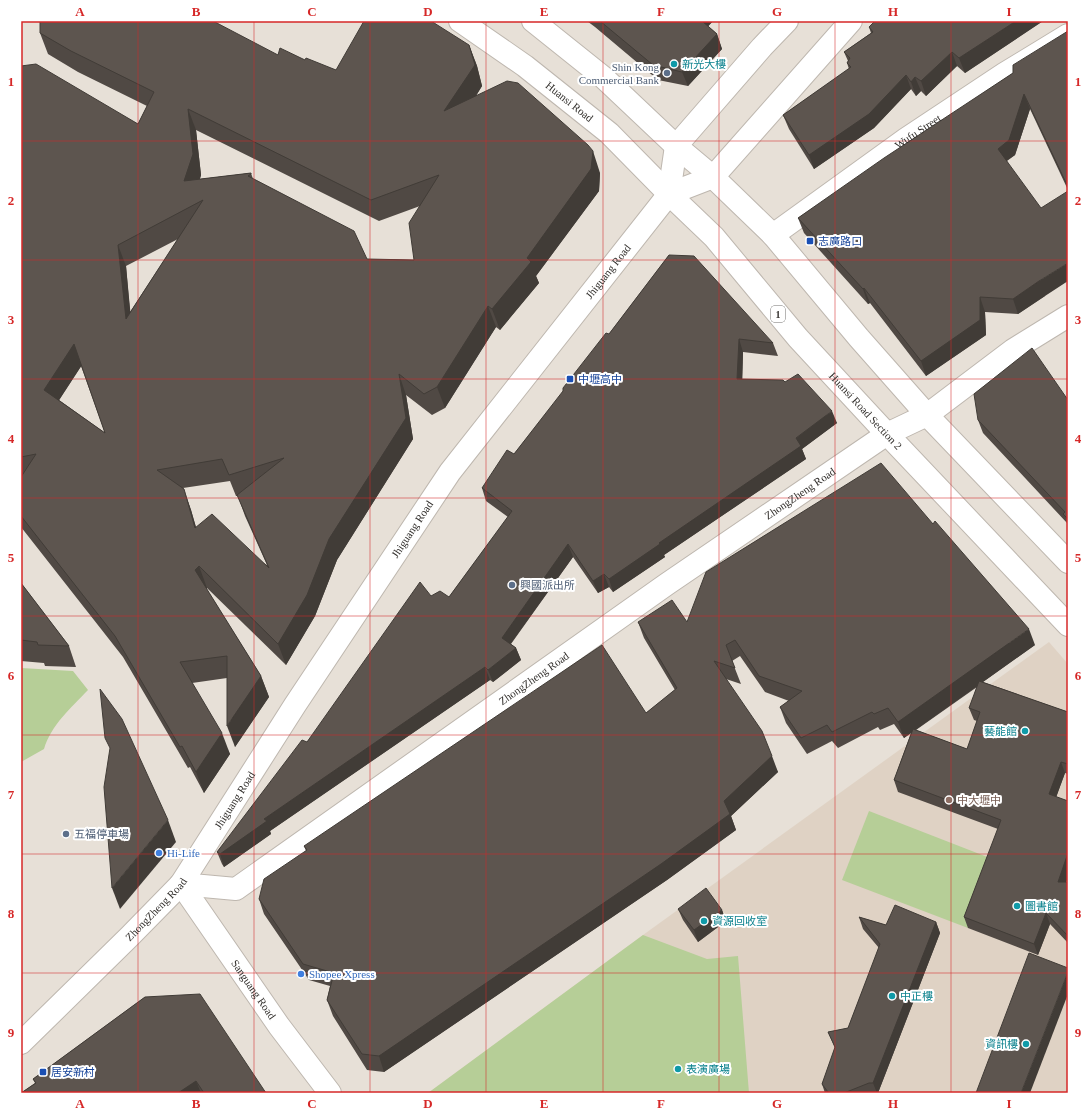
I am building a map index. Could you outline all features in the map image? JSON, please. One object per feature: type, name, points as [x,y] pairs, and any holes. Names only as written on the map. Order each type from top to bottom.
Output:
[{"type":"street","name":"Huansi Road","points":[[460,21],[525,66],[609,133],[669,194]]},
{"type":"street","points":[[533,21],[603,77],[676,146],[713,177],[773,235],[859,338],[927,415],[1068,562]]},
{"type":"street","points":[[676,146],[762,47],[787,21]]},
{"type":"street","points":[[669,194],[713,177],[851,21]]},
{"type":"street","name":"Wufu Street","points":[[773,235],[906,139],[1004,74],[1068,34]]},
{"type":"street","name":"Jhiguang Road","points":[[181,884],[295,705],[450,472],[669,194],[676,146]]},
{"type":"street","name":"Huansi Road Section 2","points":[[669,194],[714,237],[798,338],[1068,624]]},
{"type":"street","name":"ZhongZheng Road","points":[[21,1043],[181,884],[236,889],[667,584],[887,434],[927,415],[1013,350],[1068,316]]},
{"type":"street","name":"Sanguang Road","points":[[181,884],[279,1026],[330,1093]]},
{"type":"shaded area","name":"中大壢中","points":[[1049,642],[1068,664],[1068,1093],[428,1093],[643,935]]},
{"type":"green space","points":[[21,668],[73,671],[88,690],[68,710],[51,732],[44,749],[21,762]]},
{"type":"green space","points":[[869,811],[995,860],[968,928],[842,880]]},
{"type":"green space","points":[[643,935],[707,959],[738,956],[749,1093],[428,1093]]},
{"type":"building","points":[[40,21],[213,21],[278,55],[280,48],[305,60],[306,58],[336,70],[364,21],[431,21],[469,45],[475,65],[444,111],[507,81],[518,83],[593,151],[591,169],[527,258],[531,262],[492,309],[488,306],[437,387],[424,394],[399,374],[406,418],[329,539],[307,595],[278,644],[199,566],[195,570],[261,676],[227,726],[227,656],[180,662],[222,733],[196,772],[182,746],[180,747],[115,636],[21,516],[21,477],[36,454],[21,457],[21,66],[36,64],[138,124],[154,92],[71,51],[40,33]],"holes":[[[188,109],[371,200],[439,175],[409,223],[414,260],[367,259],[354,231],[248,176],[251,173],[184,181],[193,154]],[[203,200],[126,319],[118,245]],[[74,344],[105,433],[44,390]],[[284,458],[237,495],[269,568],[212,514],[195,528],[184,489],[157,470],[222,459],[229,475]]]},
{"type":"building","name":"新光大樓","points":[[600,21],[702,21],[717,34],[682,72],[653,65]]},
{"type":"building","points":[[875,21],[1016,21],[959,58],[952,52],[921,81],[915,77],[911,82],[906,75],[869,114],[809,155],[783,115],[851,67],[847,63],[850,58],[844,52],[873,32],[869,27]]},
{"type":"building","points":[[1068,31],[1068,187],[1024,94],[1009,140],[998,149],[1041,208],[1068,191],[1068,263],[1013,299],[980,297],[980,320],[921,361],[864,288],[863,289],[798,218],[884,158],[1013,73],[1013,65]]},
{"type":"building","points":[[669,255],[694,256],[773,343],[739,339],[737,379],[783,380],[785,382],[798,374],[832,411],[796,438],[801,446],[609,579],[604,574],[593,581],[568,544],[502,638],[516,648],[488,670],[485,667],[264,819],[267,821],[220,854],[217,852],[302,740],[307,742],[420,582],[431,596],[440,591],[449,597],[512,511],[482,488],[507,450],[514,454],[563,391],[563,388],[606,333],[609,334]]},
{"type":"building","points":[[1032,348],[1068,400],[1068,519],[1063,514],[1065,512],[978,420],[974,394]]},
{"type":"building","points":[[881,463],[933,524],[935,521],[1029,629],[898,722],[888,708],[874,714],[872,712],[832,732],[827,725],[801,738],[780,707],[802,691],[759,676],[735,640],[726,645],[735,668],[714,661],[762,731],[772,756],[724,801],[730,814],[661,864],[379,1056],[362,1054],[327,1000],[334,973],[303,964],[259,899],[264,879],[307,850],[304,846],[602,645],[646,713],[677,688],[638,622],[672,600],[687,622],[706,572]]},
{"type":"building","points":[[21,583],[69,646],[38,645],[37,642],[21,640]]},
{"type":"building","points":[[979,681],[1068,712],[1068,764],[1061,762],[1049,794],[1068,801],[1068,853],[1058,882],[1068,882],[1068,936],[1046,913],[1034,944],[964,917],[1001,820],[894,780],[913,729],[967,749],[980,712],[969,708]]},
{"type":"building","points":[[100,689],[122,719],[168,820],[112,888],[104,787],[110,748],[105,738]]},
{"type":"building","points":[[706,888],[722,910],[694,930],[678,909]]},
{"type":"building","name":"中正樓","points":[[895,905],[936,922],[873,1083],[869,1083],[844,1093],[830,1093],[822,1084],[835,1047],[828,1032],[848,1028],[880,944],[859,917],[886,925]]},
{"type":"building","name":"資訊樓","points":[[1029,953],[1068,968],[1068,972],[1021,1093],[976,1093]]},
{"type":"building","points":[[200,994],[266,1093],[204,1093],[196,1081],[178,1093],[21,1093],[36,1083],[33,1079],[145,997]]},
{"type":"place","name":"新光大樓","points":[[674,64]]},
{"type":"place","name":"Shin Kong Commercial Bank","points":[[667,73]]},
{"type":"place","name":"志廣路口","points":[[810,241]]},
{"type":"place","name":"中壢高中","points":[[570,379]]},
{"type":"place","name":"興國派出所","points":[[512,585]]},
{"type":"place","name":"藝能館","points":[[1025,731]]},
{"type":"place","name":"中大壢中","points":[[949,800]]},
{"type":"place","name":"五福停車場","points":[[66,834]]},
{"type":"place","name":"Hi-Life","points":[[159,853]]},
{"type":"place","name":"圖書館","points":[[1017,906]]},
{"type":"place","name":"資源回收室","points":[[704,921]]},
{"type":"place","name":"Shopee Xpress","points":[[301,974]]},
{"type":"place","name":"中正樓","points":[[892,996]]},
{"type":"place","name":"資訊樓","points":[[1026,1044]]},
{"type":"place","name":"表演廣場","points":[[678,1069]]},
{"type":"place","name":"居安新村","points":[[43,1072]]}]
